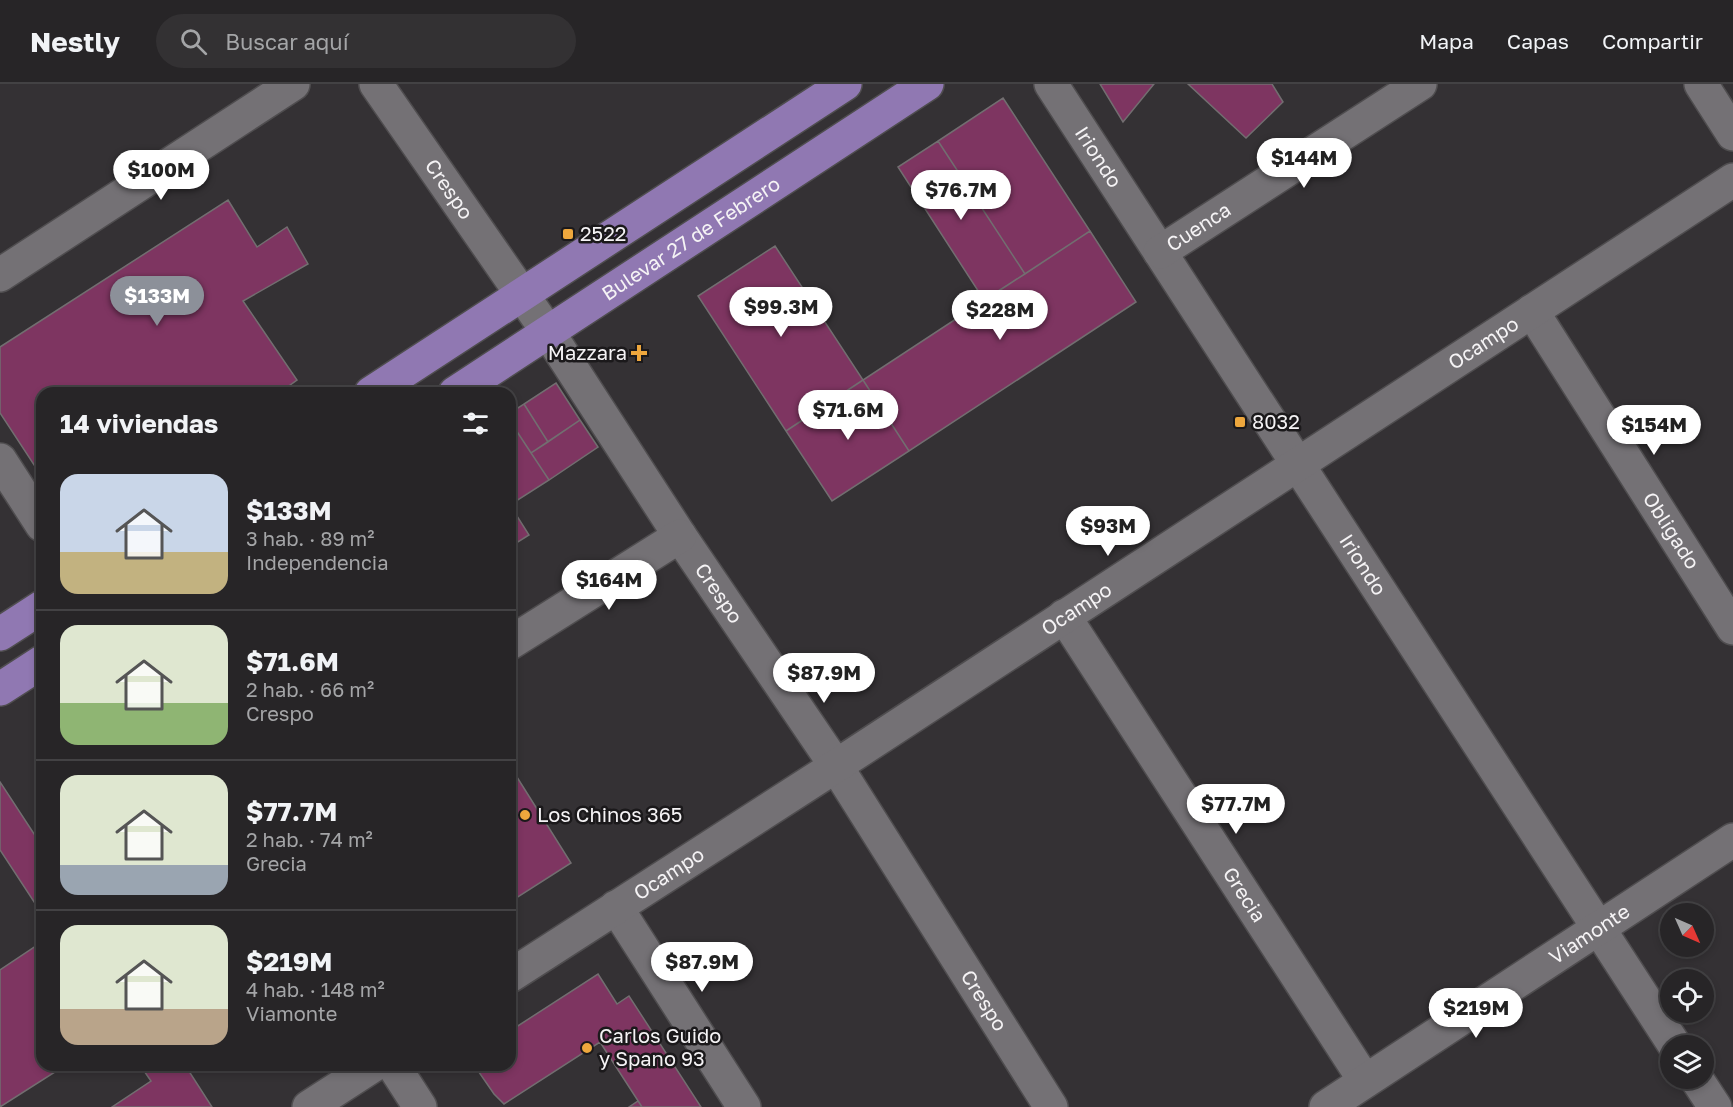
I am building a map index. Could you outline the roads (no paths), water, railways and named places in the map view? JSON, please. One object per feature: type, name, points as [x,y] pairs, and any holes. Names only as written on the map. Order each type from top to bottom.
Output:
[{"type":"main road","points":[[380,387],[845,84]]},
{"type":"main road","name":"Bulevar 27 de Febrero","points":[[464,387],[927,84]]},
{"type":"main road","points":[[0,634],[36,611]]},
{"type":"main road","points":[[0,689],[36,666]]},
{"type":"street","points":[[0,275],[293,84]]},
{"type":"street","name":"Crespo","points":[[376,84],[548,332],[680,536],[836,766],[1051,1107]]},
{"type":"street","name":"Iriondo","points":[[1052,84],[1668,1035]]},
{"type":"street","name":"Cuenca","points":[[1160,252],[1420,84]]},
{"type":"street","points":[[1701,84],[1733,134]]},
{"type":"street","name":"Ocampo","points":[[516,972],[836,766],[1733,180]]},
{"type":"street","name":"Obligado","points":[[1532,311],[1733,628]]},
{"type":"street","points":[[0,460],[36,516]]},
{"type":"street","points":[[516,639],[680,536]]},
{"type":"street","name":"Grecia","points":[[1064,615],[1365,1082]]},
{"type":"street","name":"Viamonte","points":[[1326,1107],[1733,840]]},
{"type":"street","points":[[616,907],[744,1107]]},
{"type":"street","points":[[309,1107],[365,1071]]},
{"type":"street","points":[[397,1071],[420,1107]]},
{"type":"street","points":[[1703,1089],[1715,1107]]},
{"type":"place","name":"2522","points":[[568,234]]},
{"type":"place","name":"Mazzara","points":[[639,353]]},
{"type":"place","name":"8032","points":[[1240,422]]},
{"type":"place","name":"Los Chinos 365","points":[[525,815]]},
{"type":"place","name":"Carlos Guido y Spano 93","points":[[587,1048]]}]
